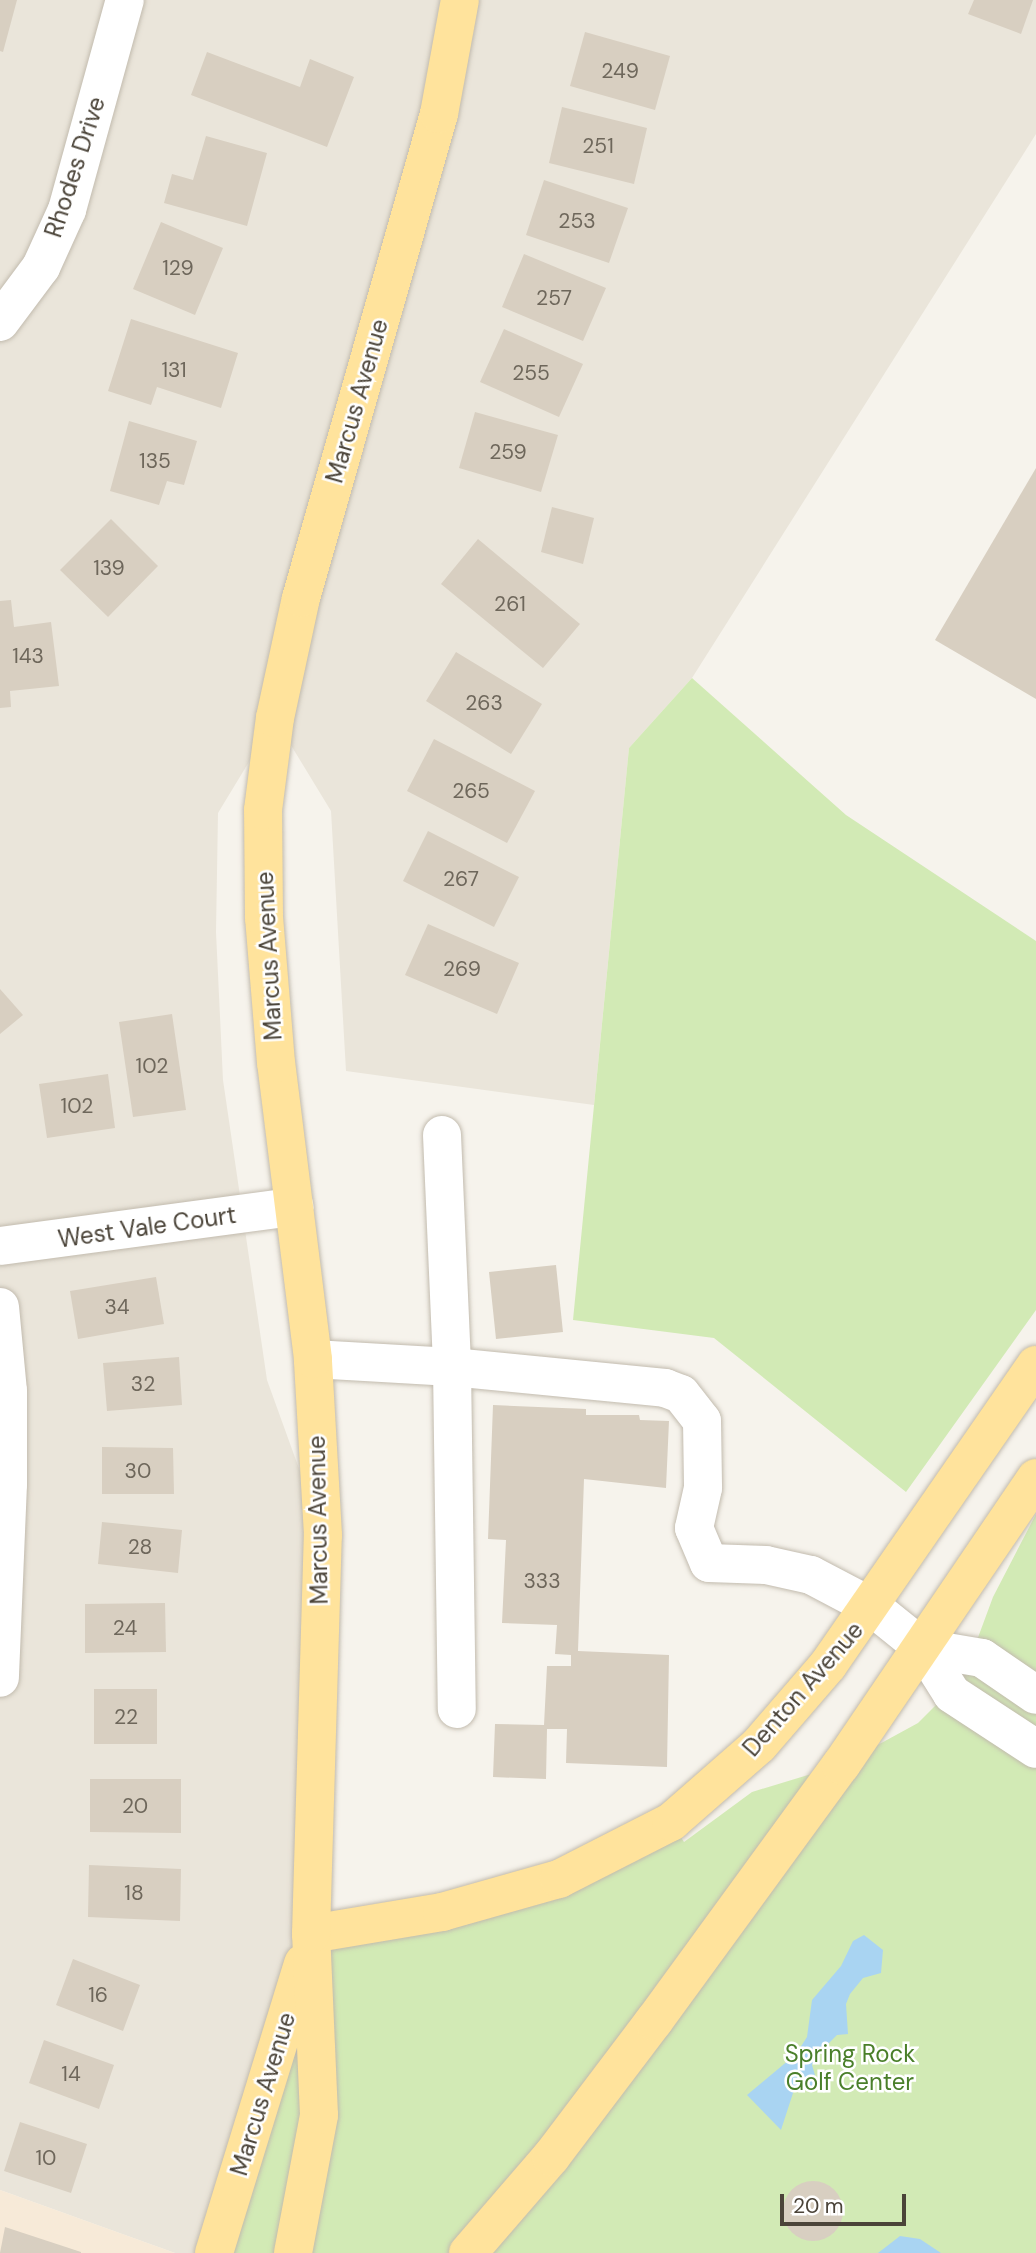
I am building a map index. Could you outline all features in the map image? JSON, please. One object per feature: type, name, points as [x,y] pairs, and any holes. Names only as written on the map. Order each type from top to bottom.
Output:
[{"type":"main road","name":"Marcus Avenue","points":[[293,2253],[320,2115],[312,1934],[323,1535],[313,1359],[264,918],[263,810],[275,718],[301,598],[439,114],[460,0]]},
{"type":"main road","name":"Denton Avenue","points":[[312,1934],[442,1912],[559,1879],[671,1822],[759,1745],[872,1607],[1036,1365]]},
{"type":"main road","points":[[468,2253],[551,2158],[654,2021],[923,1647],[1036,1478]]},
{"type":"main road","name":"Marcus Avenue","points":[[214,2253],[312,1934]]},
{"type":"street","name":"Rhodes Drive","points":[[0,322],[41,267],[67,210],[125,0]]},
{"type":"street","points":[[442,1135],[452,1367],[457,1709]]},
{"type":"street","name":"West Vale Court","points":[[0,1246],[295,1207]]},
{"type":"street","points":[[0,1307],[8,1391],[8,1484],[0,1678]]},
{"type":"street","points":[[313,1359],[452,1367],[666,1388],[681,1394],[702,1421],[703,1488],[694,1528],[709,1563],[766,1565],[811,1575],[872,1607],[923,1647],[952,1695],[1036,1749]]},
{"type":"street","points":[[923,1647],[982,1658],[1036,1695]]},
{"type":"shaded area","points":[[0,0],[1036,0],[1036,134],[692,678],[629,748],[594,1105],[346,1071],[331,811],[275,719],[218,813],[216,932],[223,1080],[267,1380],[323,1535],[311,1934],[214,2253],[175,2253],[0,2190]]},
{"type":"shaded area","points":[[0,2190],[175,2253],[0,2253]]},
{"type":"green space","points":[[692,678],[846,815],[1036,941],[1036,1310],[906,1492],[714,1338],[573,1320],[629,748]]},
{"type":"green space","name":"Spring Rock Golf Center","points":[[1036,1514],[1036,2253],[214,2253],[311,1934],[442,1912],[671,1822],[684,1842],[752,1792],[841,1765],[918,1723],[963,1678],[993,1597]]},
{"type":"water","points":[[864,1935],[883,1950],[881,1973],[863,1978],[850,1994],[846,2004],[848,2034],[837,2035],[816,2056],[812,2065],[817,2082],[811,2090],[794,2090],[781,2130],[747,2095],[796,2054],[807,2037],[812,2000],[841,1966],[853,1941]]},
{"type":"water","points":[[900,2236],[920,2239],[941,2253],[878,2253]]},
{"type":"building","points":[[0,0],[17,0],[3,52],[0,51]]},
{"type":"building","points":[[974,0],[1033,0],[1021,34],[968,14]]},
{"type":"building","points":[[585,32],[670,56],[655,110],[570,86]]},
{"type":"building","points":[[207,52],[300,87],[310,59],[354,77],[327,147],[191,95]]},
{"type":"building","points":[[562,107],[647,128],[634,184],[549,163]]},
{"type":"building","points":[[206,136],[267,153],[247,226],[164,203],[172,174],[193,180]]},
{"type":"building","points":[[544,180],[628,208],[609,263],[526,235]]},
{"type":"building","points":[[161,222],[223,248],[195,315],[133,289]]},
{"type":"building","points":[[524,254],[606,288],[583,341],[502,307]]},
{"type":"building","points":[[131,319],[238,353],[221,408],[157,387],[151,405],[108,391]]},
{"type":"building","points":[[504,329],[583,364],[559,417],[480,382]]},
{"type":"building","points":[[475,412],[558,435],[541,492],[459,468]]},
{"type":"building","points":[[129,421],[197,441],[184,485],[167,481],[159,505],[110,491]]},
{"type":"building","points":[[1036,468],[1036,699],[935,640]]},
{"type":"building","points":[[552,507],[594,518],[583,564],[541,552]]},
{"type":"building","points":[[111,519],[158,566],[108,617],[60,570]]},
{"type":"building","points":[[478,539],[580,624],[543,668],[441,584]]},
{"type":"building","points":[[11,600],[14,627],[51,622],[59,686],[10,691],[11,707],[0,708],[0,601]]},
{"type":"building","points":[[456,652],[542,704],[511,754],[426,701]]},
{"type":"building","points":[[434,739],[535,791],[507,843],[407,791]]},
{"type":"building","points":[[428,831],[519,877],[494,927],[403,881]]},
{"type":"building","points":[[428,924],[519,963],[497,1014],[405,975]]},
{"type":"building","points":[[0,989],[23,1015],[0,1034]]},
{"type":"building","points":[[172,1014],[186,1110],[133,1117],[119,1022]]},
{"type":"building","points":[[108,1074],[115,1128],[47,1138],[39,1084]]},
{"type":"building","points":[[556,1265],[563,1332],[496,1339],[489,1272]]},
{"type":"building","points":[[156,1277],[164,1324],[78,1339],[70,1291]]},
{"type":"building","points":[[179,1357],[182,1405],[107,1411],[103,1363]]},
{"type":"building","points":[[493,1405],[586,1409],[586,1415],[639,1415],[640,1420],[669,1421],[666,1488],[584,1479],[578,1651],[669,1655],[667,1767],[566,1763],[567,1729],[547,1729],[546,1779],[493,1777],[495,1724],[544,1725],[547,1666],[571,1666],[571,1655],[555,1654],[557,1625],[502,1623],[506,1540],[488,1539]]},
{"type":"building","points":[[102,1447],[173,1448],[174,1494],[102,1494]]},
{"type":"building","points":[[102,1522],[182,1530],[178,1573],[98,1564]]},
{"type":"building","points":[[165,1603],[166,1652],[85,1653],[85,1604]]},
{"type":"building","points":[[94,1689],[157,1689],[157,1744],[94,1744]]},
{"type":"building","points":[[90,1779],[181,1779],[181,1833],[90,1832]]},
{"type":"building","points":[[89,1865],[181,1869],[180,1921],[88,1917]]},
{"type":"building","points":[[73,1959],[140,1985],[123,2031],[56,2005]]},
{"type":"building","points":[[44,2040],[114,2065],[99,2109],[29,2083]]},
{"type":"building","points":[[20,2122],[87,2144],[71,2193],[4,2171]]},
{"type":"building","points":[[813,2181],[830,2186],[838,2194],[843,2211],[838,2228],[830,2236],[813,2241],[796,2236],[788,2228],[783,2211],[788,2194],[796,2186]]},
{"type":"building","points":[[5,2227],[81,2252],[81,2253],[0,2253]]}]
